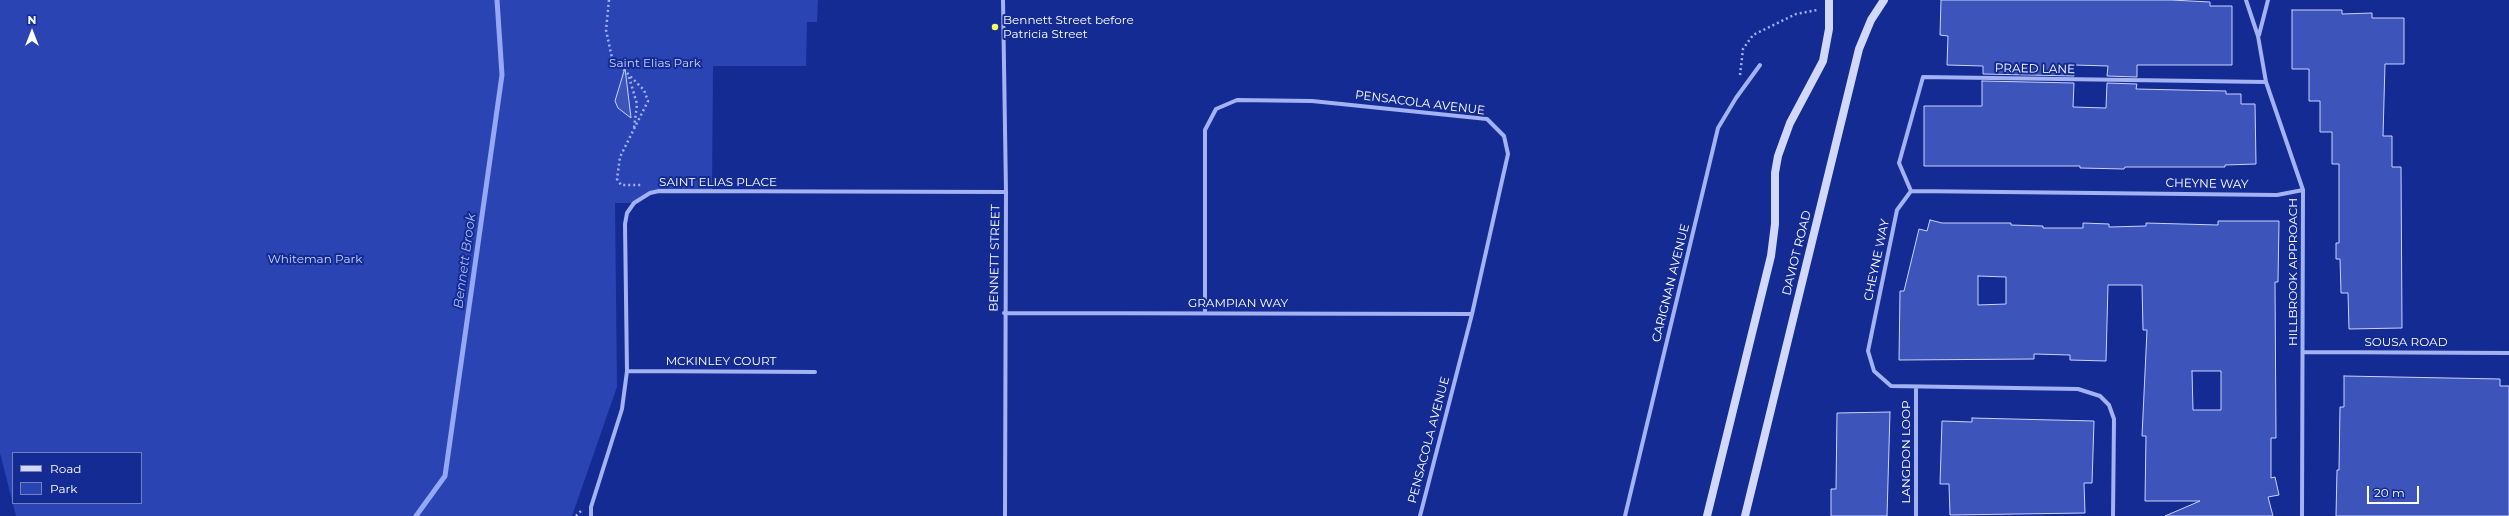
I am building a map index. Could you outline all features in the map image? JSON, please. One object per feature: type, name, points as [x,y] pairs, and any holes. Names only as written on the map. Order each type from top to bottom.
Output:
[{"type":"street","name":"BENNETT STREET","points":[[1003,0],[1006,192],[1004,313],[1005,516]]},
{"type":"street","name":"DAVIOT ROAD","points":[[1708,516],[1771,256],[1775,224],[1775,173],[1778,156],[1790,123],[1823,61],[1829,29],[1829,0]]},
{"type":"street","name":"DAVIOT ROAD","points":[[1745,516],[1860,49],[1871,20],[1884,0]]},
{"type":"street","name":"HILLBROOK APPROACH","points":[[2246,0],[2258,36],[2266,82],[2303,190],[2304,352],[2302,516]]},
{"type":"street","name":"HILLBROOK APPROACH","points":[[2258,36],[2268,0]]},
{"type":"street","name":"CARIGNAN AVENUE","points":[[1625,516],[1718,128],[1736,98],[1760,65]]},
{"type":"street","name":"PRAED LANE","points":[[1911,191],[1899,163],[1923,78],[2266,82]]},
{"type":"street","name":"PENSACOLA AVENUE","points":[[1205,313],[1205,130],[1216,109],[1237,100],[1312,101],[1487,119],[1504,136],[1508,154],[1472,314],[1420,516]]},
{"type":"street","name":"CHEYNE WAY","points":[[2113,516],[2114,419],[2109,405],[2100,396],[2078,389],[1891,386],[1874,371],[1868,351],[1897,210],[1911,191],[2278,195],[2303,190]]},
{"type":"street","name":"SAINT ELIAS PLACE","points":[[591,516],[591,507],[622,409],[626,371],[625,224],[627,212],[634,203],[650,192],[1006,192]]},
{"type":"street","name":"GRAMPIAN WAY","points":[[1004,313],[1472,314]]},
{"type":"street","name":"SOUSA ROAD","points":[[2304,352],[2509,353]]},
{"type":"street","name":"MCKINLEY COURT","points":[[626,371],[815,372]]},
{"type":"street","name":"LANGDON LOOP","points":[[1916,387],[1916,516]]},
{"type":"path","points":[[610,0],[606,30],[612,58],[629,77],[644,90],[648,101],[618,162],[619,182]]},
{"type":"path","points":[[1739,82],[1744,49],[1753,35],[1796,14],[1822,9]]},
{"type":"path","points":[[629,77],[637,104],[632,135]]},
{"type":"green space","name":"Whiteman Park","points":[[0,0],[818,0],[817,22],[807,22],[806,66],[713,66],[712,192],[649,193],[634,203],[615,203],[617,387],[572,516],[16,516],[13,504],[142,504],[142,452],[12,452],[12,500],[0,453]]},
{"type":"building","points":[[1941,0],[2171,0],[2210,2],[2210,6],[2232,6],[2232,65],[2137,65],[2137,77],[2107,76],[2108,66],[2074,65],[2074,76],[1983,74],[1983,66],[1947,65],[1948,36],[1940,35]]},
{"type":"building","points":[[2292,10],[2342,10],[2342,14],[2372,13],[2372,18],[2404,18],[2404,64],[2385,64],[2383,136],[2392,136],[2392,167],[2401,167],[2402,328],[2349,329],[2348,293],[2341,293],[2340,259],[2336,259],[2336,243],[2339,243],[2339,164],[2332,164],[2332,132],[2320,132],[2320,101],[2309,101],[2309,69],[2292,69]]},
{"type":"building","points":[[625,68],[631,118],[618,108],[615,101]]},
{"type":"building","points":[[1982,81],[2074,83],[2073,107],[2106,108],[2107,83],[2137,84],[2136,89],[2226,91],[2226,94],[2241,94],[2241,104],[2255,104],[2256,164],[2225,165],[2225,167],[2125,167],[2124,169],[2080,168],[2080,166],[1924,166],[1924,106],[1982,106]]},
{"type":"building","points":[[1930,220],[1942,223],[2011,223],[2011,225],[2043,226],[2043,228],[2083,228],[2083,223],[2109,224],[2109,227],[2146,226],[2146,223],[2218,225],[2218,221],[2279,221],[2278,282],[2275,282],[2276,438],[2271,438],[2271,478],[2275,477],[2279,495],[2268,497],[2273,516],[2165,516],[2200,501],[2145,501],[2146,436],[2142,436],[2147,330],[2143,330],[2142,285],[2108,285],[2106,361],[2070,360],[2070,355],[2034,354],[2034,359],[1899,360],[1900,291],[1904,291],[1919,229],[1927,231]],"holes":[[[1978,276],[2006,277],[2006,304],[1978,305]],[[2192,371],[2221,371],[2221,410],[2193,410]]]},
{"type":"building","points":[[2344,376],[2500,379],[2500,386],[2509,386],[2509,516],[2336,516],[2337,470],[2339,470],[2340,407],[2344,407]]},
{"type":"building","points":[[1890,412],[1887,516],[1831,516],[1831,489],[1836,489],[1837,413]]},
{"type":"building","points":[[1972,418],[2094,421],[2092,483],[2084,483],[2085,513],[1950,515],[1949,484],[1940,484],[1942,421],[1972,422]]},
{"type":"waterway","name":"Bennett Brook","points":[[416,516],[445,476],[502,75],[497,0]]},
{"type":"place","name":"Bennett Street before Patricia Street","points":[[995,27]]},
{"type":"park label","name":"Saint Elias Park","points":[[655,63]]}]
